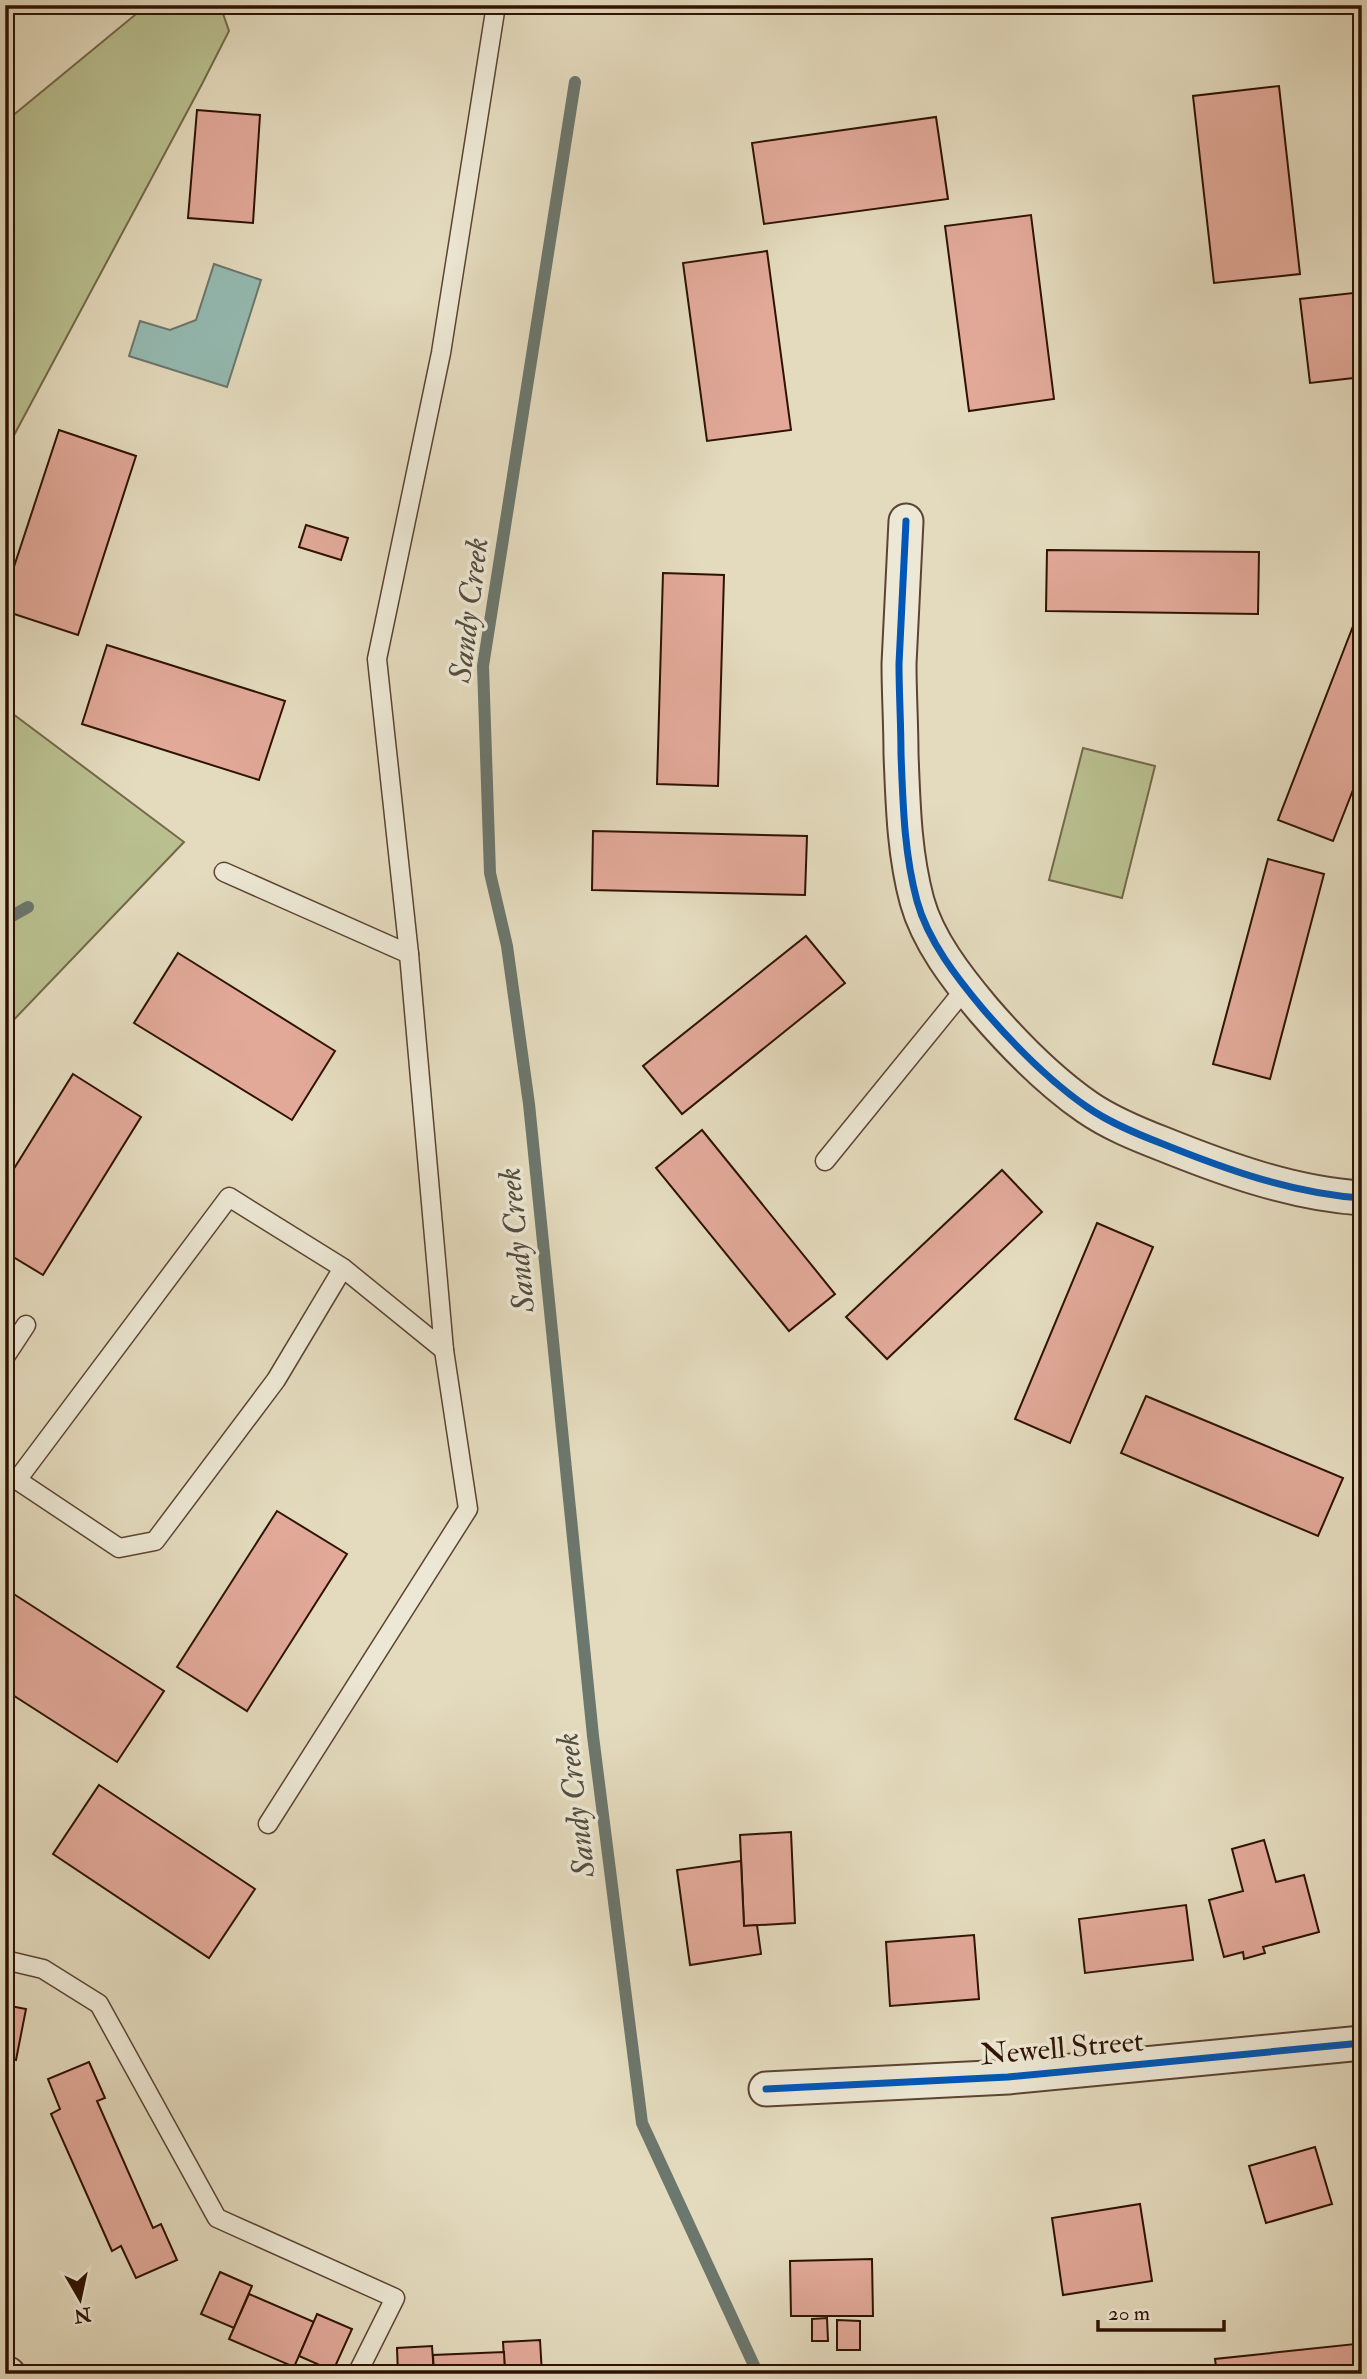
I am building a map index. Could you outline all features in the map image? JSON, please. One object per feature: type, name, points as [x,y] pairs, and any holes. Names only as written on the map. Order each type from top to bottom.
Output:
[{"type":"street","points":[[906,521],[899,666],[903,809],[908,863],[918,904],[934,940],[965,989],[1054,1083],[1089,1109],[1129,1130],[1201,1160],[1337,1196],[1362,1198]]},
{"type":"street","name":"Newell Street","points":[[766,2088],[1008,2077],[1362,2043]]},
{"type":"lane","points":[[268,1824],[468,1509],[444,1350],[409,954],[377,659],[441,353],[502,6]]},
{"type":"lane","points":[[224,872],[409,954]]},
{"type":"lane","points":[[825,1161],[965,989]]},
{"type":"lane","points":[[342,1268],[276,1380],[155,1541],[119,1548],[11,1476],[229,1197],[342,1268],[444,1350]]},
{"type":"lane","points":[[5,1357],[26,1325]]},
{"type":"lane","points":[[5,1960],[43,1969],[99,2004],[217,2218],[395,2298],[357,2374]]},
{"type":"green space","points":[[142,5],[220,5],[229,31],[5,452],[5,122],[141,10]]},
{"type":"green space","points":[[5,708],[184,842],[5,1029]]},
{"type":"green space","points":[[1083,748],[1155,766],[1122,898],[1049,880]]},
{"type":"water","points":[[214,264],[261,280],[227,387],[129,356],[140,321],[170,330],[196,320]]},
{"type":"building","points":[[1279,86],[1300,274],[1214,283],[1193,96]]},
{"type":"building","points":[[197,110],[260,115],[253,223],[188,218]]},
{"type":"building","points":[[936,117],[948,199],[764,224],[752,143]]},
{"type":"building","points":[[1031,215],[1054,399],[969,411],[945,226]]},
{"type":"building","points":[[767,251],[791,430],[707,441],[683,263]]},
{"type":"building","points":[[1362,292],[1362,377],[1310,383],[1300,299]]},
{"type":"building","points":[[59,430],[136,456],[78,635],[5,611],[5,594]]},
{"type":"building","points":[[306,525],[348,538],[341,560],[299,547]]},
{"type":"building","points":[[1047,550],[1259,552],[1258,614],[1046,611]]},
{"type":"building","points":[[663,573],[724,575],[718,786],[657,784]]},
{"type":"building","points":[[1355,621],[1362,624],[1362,767],[1333,841],[1278,820]]},
{"type":"building","points":[[107,645],[285,701],[259,780],[82,724]]},
{"type":"building","points":[[593,831],[807,836],[805,895],[592,890]]},
{"type":"building","points":[[1268,859],[1324,874],[1270,1079],[1213,1064]]},
{"type":"building","points":[[806,936],[845,983],[682,1114],[643,1066]]},
{"type":"building","points":[[178,953],[335,1051],[292,1120],[134,1023]]},
{"type":"building","points":[[73,1074],[141,1117],[43,1275],[5,1252],[5,1183]]},
{"type":"building","points":[[702,1130],[835,1294],[789,1331],[656,1168]]},
{"type":"building","points":[[1002,1170],[1042,1212],[887,1359],[846,1317]]},
{"type":"building","points":[[1097,1223],[1153,1247],[1070,1443],[1015,1419]]},
{"type":"building","points":[[1146,1396],[1343,1478],[1318,1536],[1121,1453]]},
{"type":"building","points":[[277,1511],[347,1554],[247,1711],[177,1667]]},
{"type":"building","points":[[6,1589],[164,1691],[117,1762],[5,1690]]},
{"type":"building","points":[[99,1785],[255,1889],[209,1958],[53,1854]]},
{"type":"building","points":[[791,1832],[795,1923],[744,1926],[740,1835]]},
{"type":"building","points":[[1264,1840],[1276,1882],[1304,1875],[1319,1932],[1263,1947],[1265,1953],[1244,1959],[1243,1952],[1224,1957],[1209,1900],[1243,1891],[1232,1849]]},
{"type":"building","points":[[741,1861],[744,1926],[757,1925],[761,1954],[690,1965],[677,1870]]},
{"type":"building","points":[[1186,1905],[1193,1960],[1085,1973],[1079,1919]]},
{"type":"building","points":[[974,1935],[979,1999],[890,2006],[886,1942]]},
{"type":"building","points":[[5,2005],[26,2009],[16,2060],[5,2057]]},
{"type":"building","points":[[89,2062],[105,2098],[97,2101],[153,2228],[161,2224],[177,2260],[136,2278],[121,2246],[112,2251],[51,2114],[60,2109],[48,2079]]},
{"type":"building","points":[[1315,2147],[1332,2204],[1266,2223],[1249,2166]]},
{"type":"building","points":[[1140,2204],[1152,2281],[1063,2295],[1052,2218]]},
{"type":"building","points":[[872,2259],[873,2316],[791,2316],[790,2261]]},
{"type":"building","points":[[220,2272],[252,2286],[234,2328],[201,2314]]},
{"type":"building","points":[[249,2294],[314,2322],[294,2367],[229,2339]]},
{"type":"building","points":[[317,2314],[352,2329],[333,2371],[299,2356]]},
{"type":"building","points":[[827,2318],[828,2341],[812,2341],[812,2319]]},
{"type":"building","points":[[837,2320],[860,2321],[860,2350],[837,2350]]},
{"type":"building","points":[[540,2340],[542,2374],[505,2374],[503,2342]]},
{"type":"building","points":[[1355,2344],[1358,2374],[1217,2374],[1215,2359]]},
{"type":"building","points":[[432,2346],[434,2374],[398,2374],[397,2348]]},
{"type":"building","points":[[504,2352],[505,2374],[434,2374],[433,2355]]},
{"type":"waterway","name":"Sandy Creek","points":[[575,82],[483,666],[490,873],[507,946],[529,1104],[593,1736],[642,2123],[758,2374]]},
{"type":"waterway","points":[[5,920],[28,907]]},
{"type":"cycle path","points":[[906,521],[899,664],[905,828],[917,901],[928,930],[944,958],[963,985],[1019,1049],[1045,1074],[1105,1118],[1187,1153],[1260,1179],[1336,1196],[1362,1198]]},
{"type":"cycle path","points":[[766,2089],[1008,2077],[1362,2043]]}]
